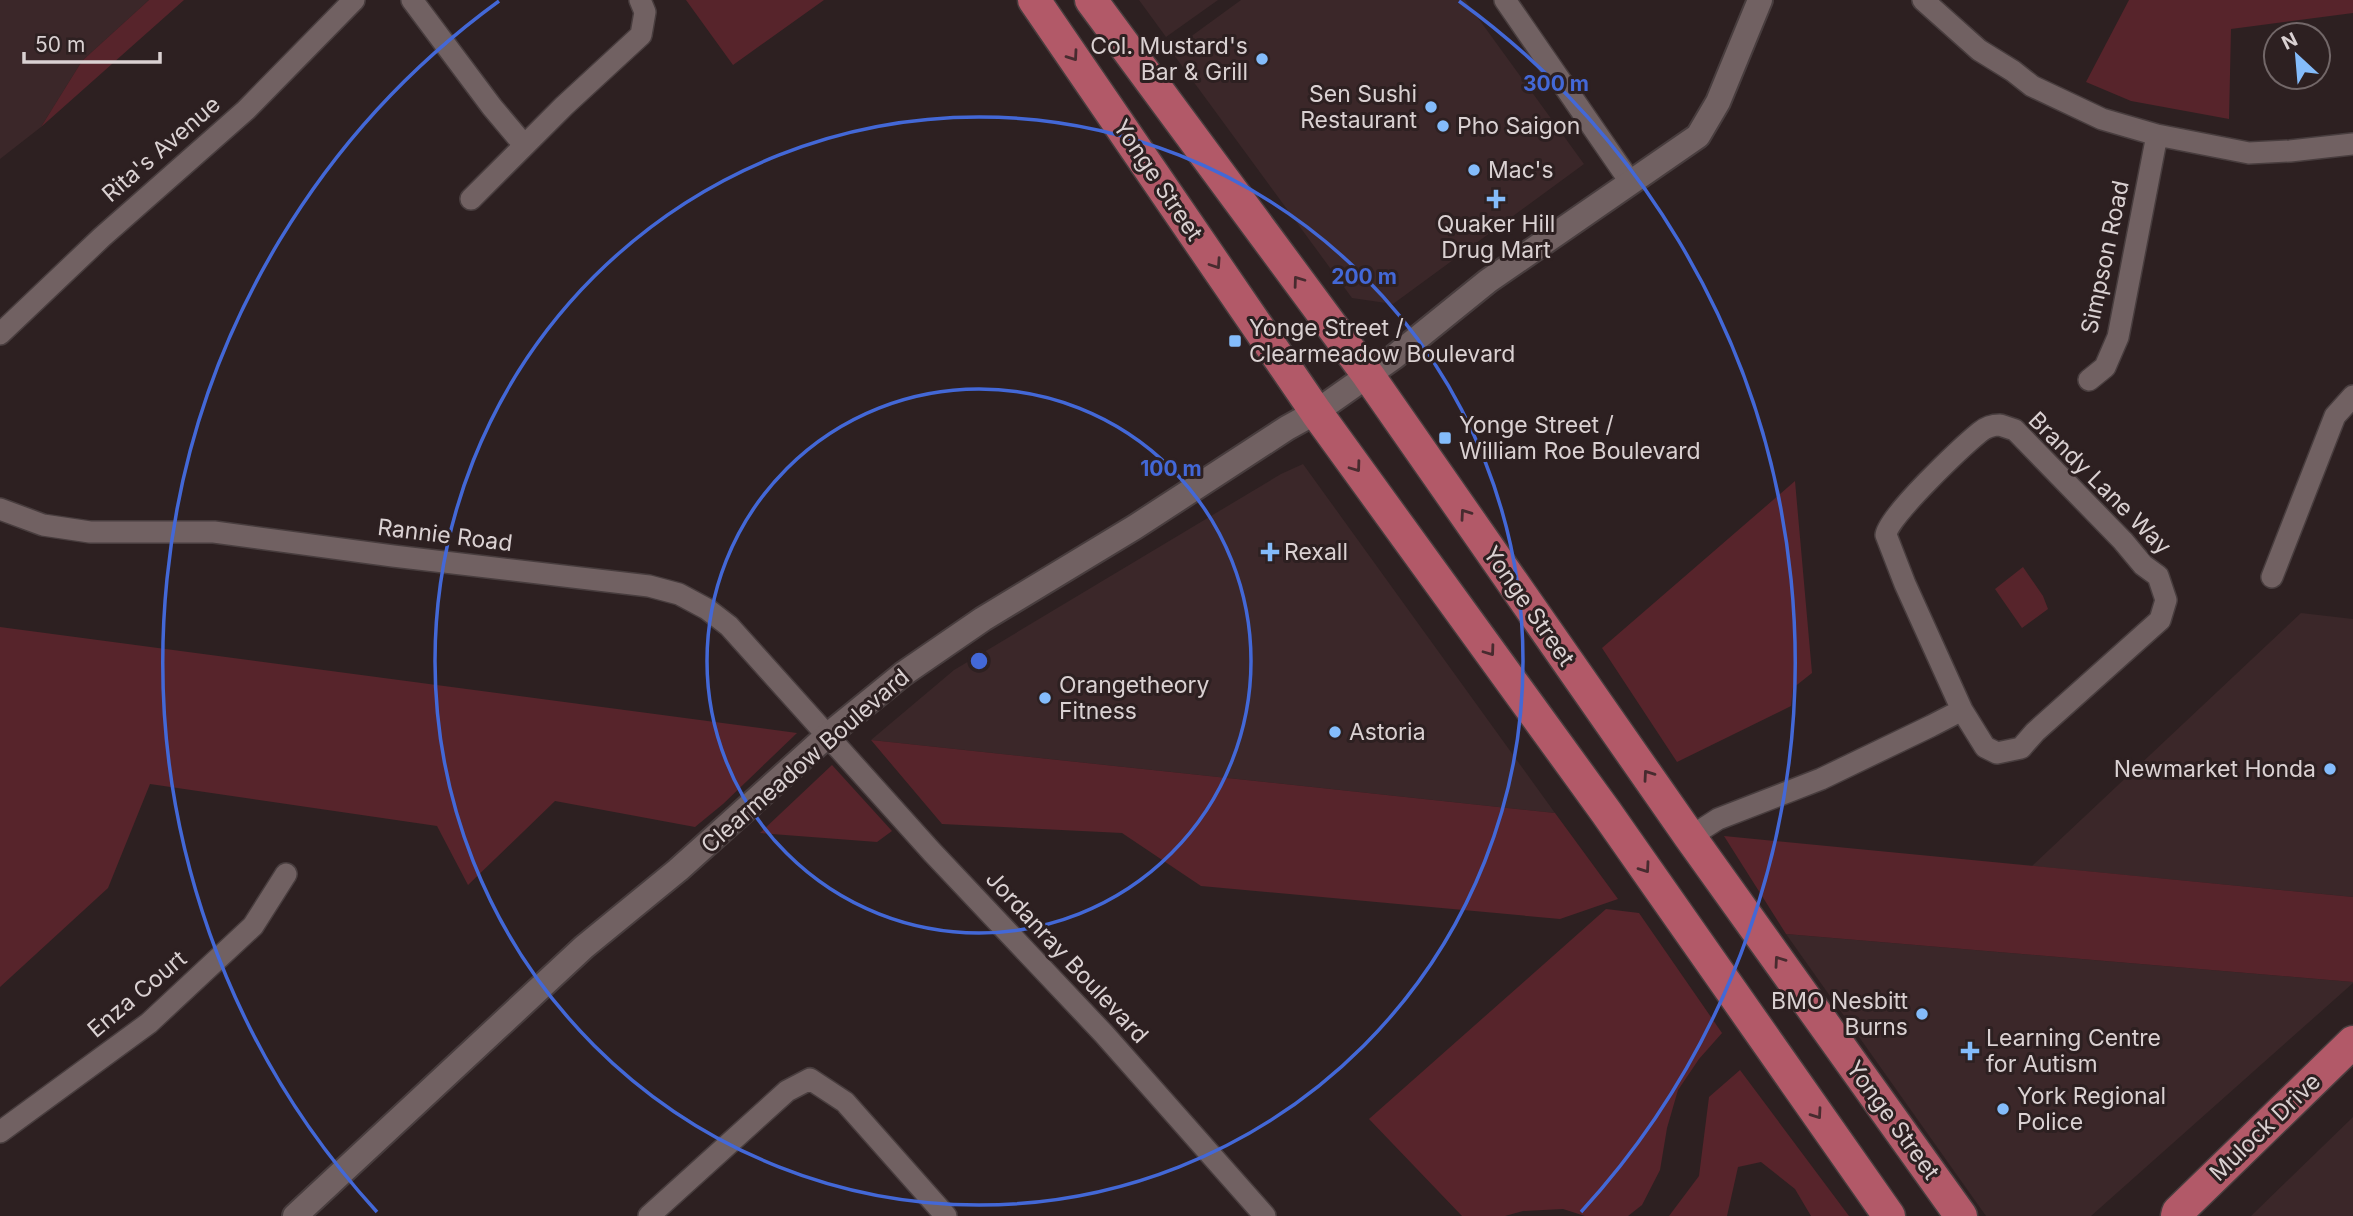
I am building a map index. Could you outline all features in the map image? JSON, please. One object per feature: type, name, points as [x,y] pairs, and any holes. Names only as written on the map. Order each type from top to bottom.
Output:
[{"type":"main road","name":"Yonge Street","points":[[1034,0],[1316,412],[1614,823],[1889,1216]]},
{"type":"main road","name":"Yonge Street","points":[[1091,0],[1368,375],[1690,837],[1961,1216]]},
{"type":"main road","name":"Mulock Drive","points":[[2174,1215],[2353,1042]]},
{"type":"street","name":"Rita's Avenue","points":[[0,334],[102,237],[246,110],[354,0]]},
{"type":"street","points":[[412,0],[524,145]]},
{"type":"street","points":[[471,200],[524,145],[641,34],[645,12],[640,0]]},
{"type":"street","points":[[1505,0],[1631,183]]},
{"type":"street","name":"Clearmeadow Boulevard","points":[[295,1216],[584,947],[678,870],[828,736],[903,674],[983,619],[1135,527],[1316,412],[1394,357],[1488,281],[1698,136],[1718,103],[1760,0]]},
{"type":"street","points":[[1923,0],[1979,50],[2032,86],[2102,119],[2157,135],[2249,153],[2353,144]]},
{"type":"street","name":"Simpson Road","points":[[2089,380],[2105,367],[2118,337],[2157,135]]},
{"type":"street","points":[[2272,577],[2335,416],[2353,396]]},
{"type":"street","name":"Brandy Lane Way","points":[[2000,425],[2015,430],[2144,565],[2158,576],[2166,600],[2160,620],[2035,732],[2021,748],[1997,753],[1985,747],[1962,710],[1905,584],[1886,535],[1886,528],[1900,508],[1982,430],[2000,425]]},
{"type":"street","name":"Rannie Road","points":[[0,509],[43,525],[90,532],[214,532],[649,586],[679,594],[707,609],[729,626],[828,736]]},
{"type":"street","points":[[1690,837],[1718,819],[1821,779],[1962,710]]},
{"type":"street","name":"Jordanray Boulevard","points":[[828,736],[932,852],[1104,1034],[1265,1216]]},
{"type":"street","name":"Enza Court","points":[[0,1132],[149,1023],[253,926],[286,874]]},
{"type":"street","points":[[649,1216],[787,1091],[810,1079],[845,1102],[946,1216]]},
{"type":"shaded area","points":[[0,0],[149,0],[82,61],[41,127],[0,159]]},
{"type":"shaded area","points":[[149,0],[184,0],[41,127],[82,61]]},
{"type":"shaded area","points":[[686,0],[824,0],[733,65]]},
{"type":"shaded area","points":[[1139,0],[1218,0],[1166,37]]},
{"type":"shaded area","points":[[1241,0],[1465,0],[1584,164],[1393,304],[1352,298],[1171,51]]},
{"type":"shaded area","points":[[2129,0],[2353,0],[2353,13],[2292,21],[2262,21],[2262,25],[2231,29],[2229,119],[2131,101],[2086,82]]},
{"type":"shaded area","points":[[1303,464],[1555,813],[871,740],[954,670],[1281,474]]},
{"type":"shaded area","points":[[1795,481],[1812,673],[1793,688],[1791,706],[1677,762],[1602,648]]},
{"type":"shaded area","points":[[2023,567],[2043,596],[2048,609],[2022,628],[1995,589]]},
{"type":"shaded area","points":[[2301,613],[2353,619],[2353,897],[2032,866]]},
{"type":"shaded area","points":[[0,627],[797,733],[695,827],[555,801],[468,885],[437,826],[150,784],[108,888],[0,987]]},
{"type":"shaded area","points":[[871,740],[1555,813],[1618,899],[1560,919],[1201,886],[1122,833],[942,824]]},
{"type":"shaded area","points":[[832,765],[892,831],[877,842],[760,833]]},
{"type":"shaded area","points":[[1724,836],[2353,897],[2353,982],[1786,934]]},
{"type":"shaded area","points":[[1606,909],[1639,913],[1722,1033],[1699,1059],[1678,1090],[1667,1128],[1660,1170],[1642,1205],[1628,1216],[1585,1216],[1563,1209],[1523,1211],[1505,1216],[1462,1216],[1369,1119]]},
{"type":"shaded area","points":[[1786,934],[2353,983],[2091,1216],[1986,1216]]},
{"type":"shaded area","points":[[1740,1070],[1849,1216],[1811,1216],[1795,1189],[1761,1162],[1738,1167],[1727,1216],[1669,1216],[1699,1176],[1709,1097]]},
{"type":"shaded area","points":[[2353,1117],[2353,1216],[2251,1216]]},
{"type":"place","name":"Col. Mustard's Bar & Grill","points":[[1262,59]]},
{"type":"place","name":"Sen Sushi Restaurant","points":[[1431,107]]},
{"type":"place","name":"Pho Saigon","points":[[1443,126]]},
{"type":"place","name":"Mac's","points":[[1474,170]]},
{"type":"place","name":"Quaker Hill Drug Mart","points":[[1496,199]]},
{"type":"place","name":"Yonge Street / Clearmeadow Boulevard","points":[[1235,341]]},
{"type":"place","name":"Yonge Street / William Roe Boulevard","points":[[1445,438]]},
{"type":"place","name":"Rexall","points":[[1270,552]]},
{"type":"place","name":"Orangetheory Fitness","points":[[1045,698]]},
{"type":"place","name":"Astoria","points":[[1335,732]]},
{"type":"place","name":"Newmarket Honda","points":[[2330,769]]},
{"type":"place","name":"BMO Nesbitt Burns","points":[[1922,1014]]},
{"type":"place","name":"Learning Centre for Autism","points":[[1970,1051]]},
{"type":"place","name":"York Regional Police","points":[[2003,1109]]}]
